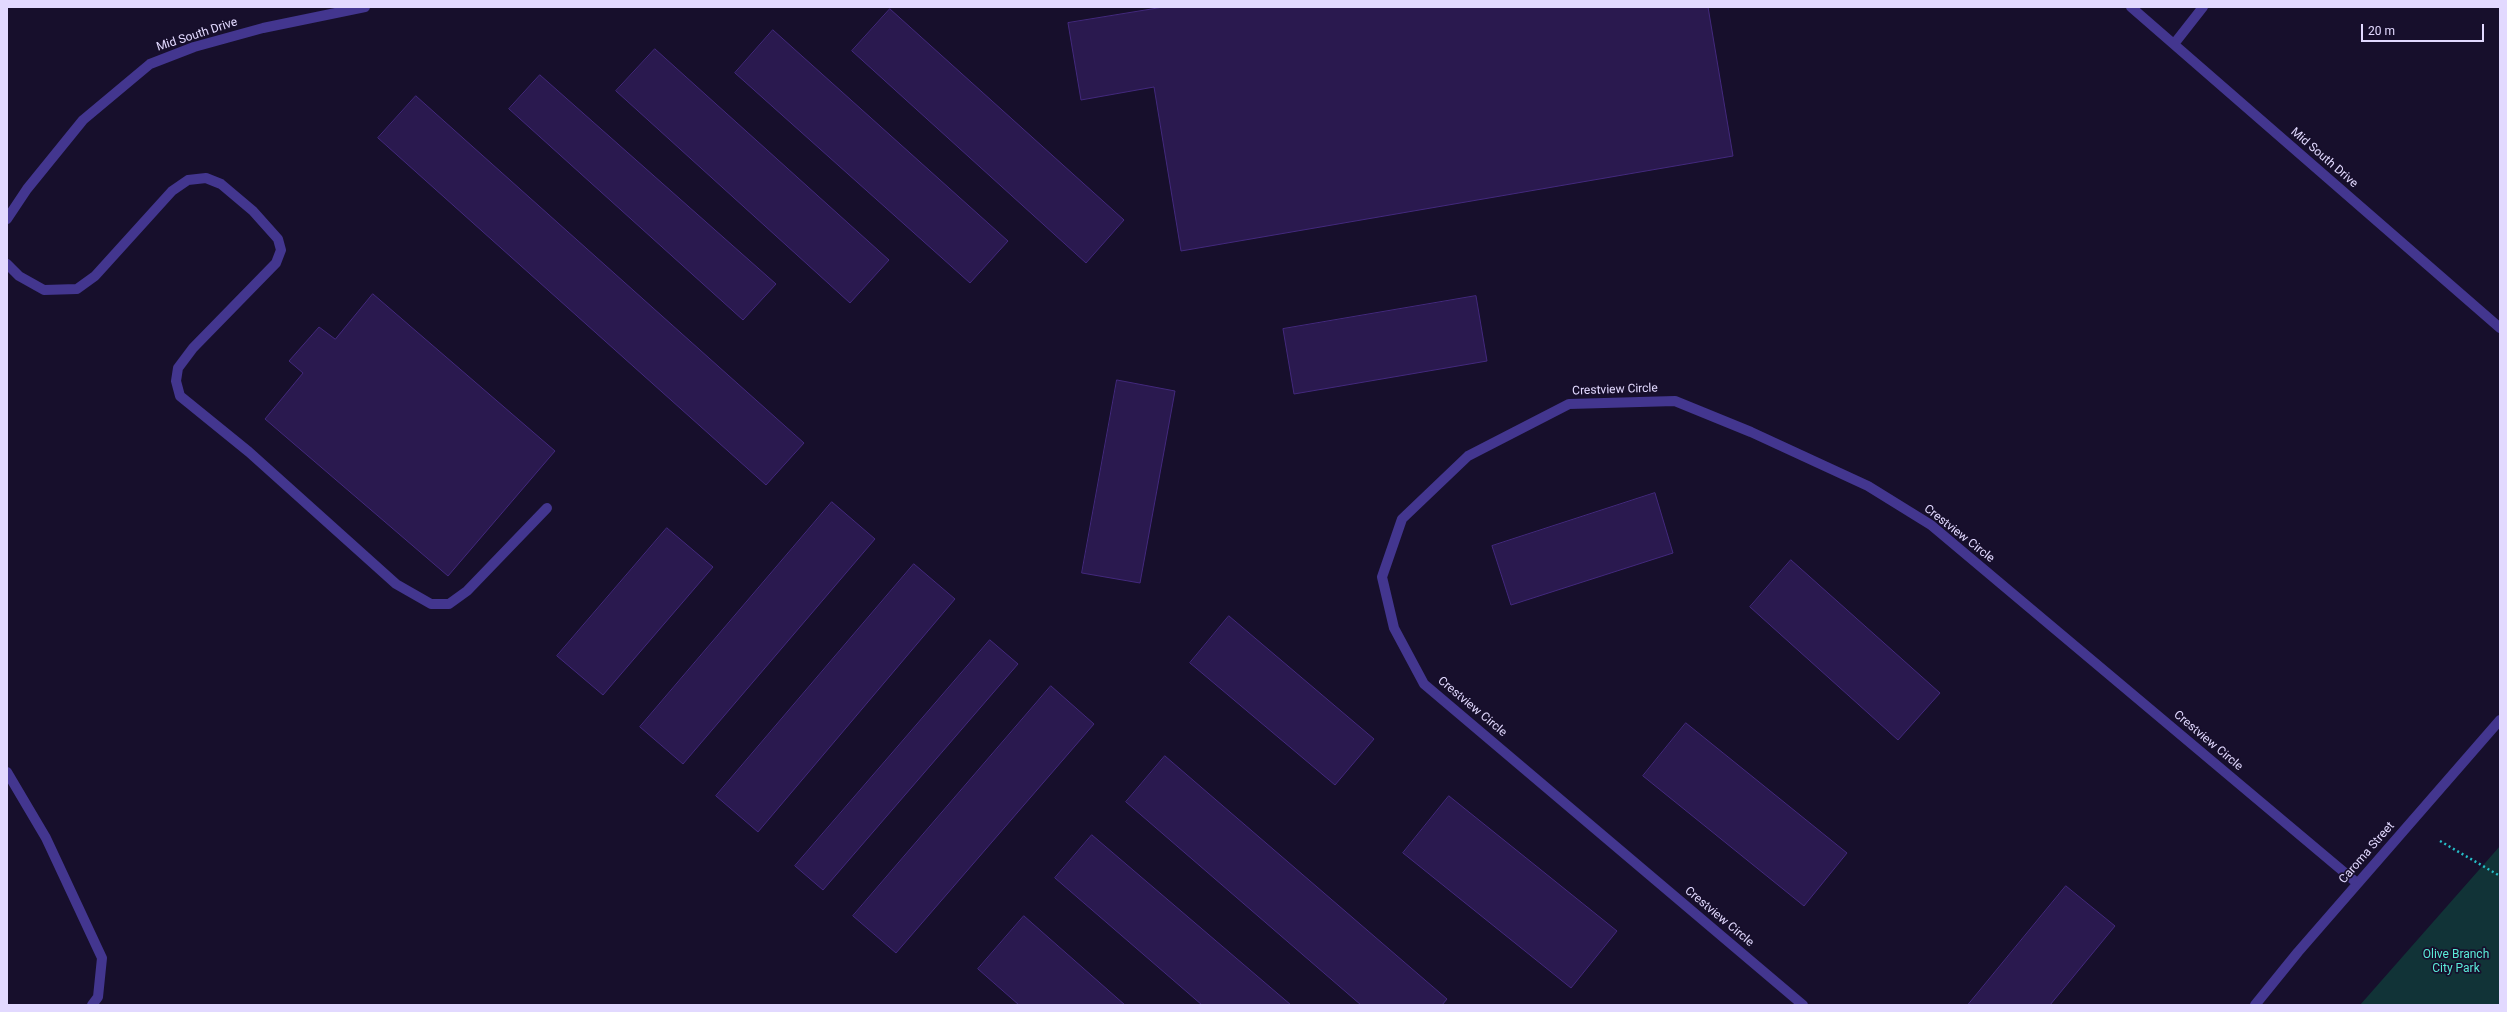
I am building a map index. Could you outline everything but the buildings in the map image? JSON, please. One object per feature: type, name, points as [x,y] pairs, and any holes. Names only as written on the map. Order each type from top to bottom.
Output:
[{"type":"street","name":"Mid South Drive","points":[[7,219],[26,189],[83,120],[150,64],[194,47],[263,28],[365,7]]},
{"type":"street","name":"Mid South Drive","points":[[2131,7],[2500,328]]},
{"type":"street","points":[[2174,44],[2203,7]]},
{"type":"street","points":[[7,264],[19,276],[44,290],[77,289],[95,276],[172,191],[188,180],[206,178],[222,184],[263,222],[278,239],[281,250],[276,263],[193,348],[178,368],[176,381],[180,396],[249,452],[396,584],[431,604],[449,604],[467,591],[547,508]]},
{"type":"street","name":"Crestview Circle","points":[[1804,1005],[1424,684],[1394,628],[1382,577],[1402,519],[1468,456],[1569,404],[1675,401],[1751,432],[1868,486],[1931,525],[2358,883]]},
{"type":"street","name":"Caroma Street","points":[[2255,1005],[2358,883],[2500,720]]},
{"type":"street","points":[[7,772],[46,838],[102,958],[98,997],[92,1005]]},
{"type":"path","points":[[2440,841],[2500,876]]},
{"type":"green space","name":"Olive Branch City Park","points":[[2500,846],[2500,1005],[2360,1005]]}]
